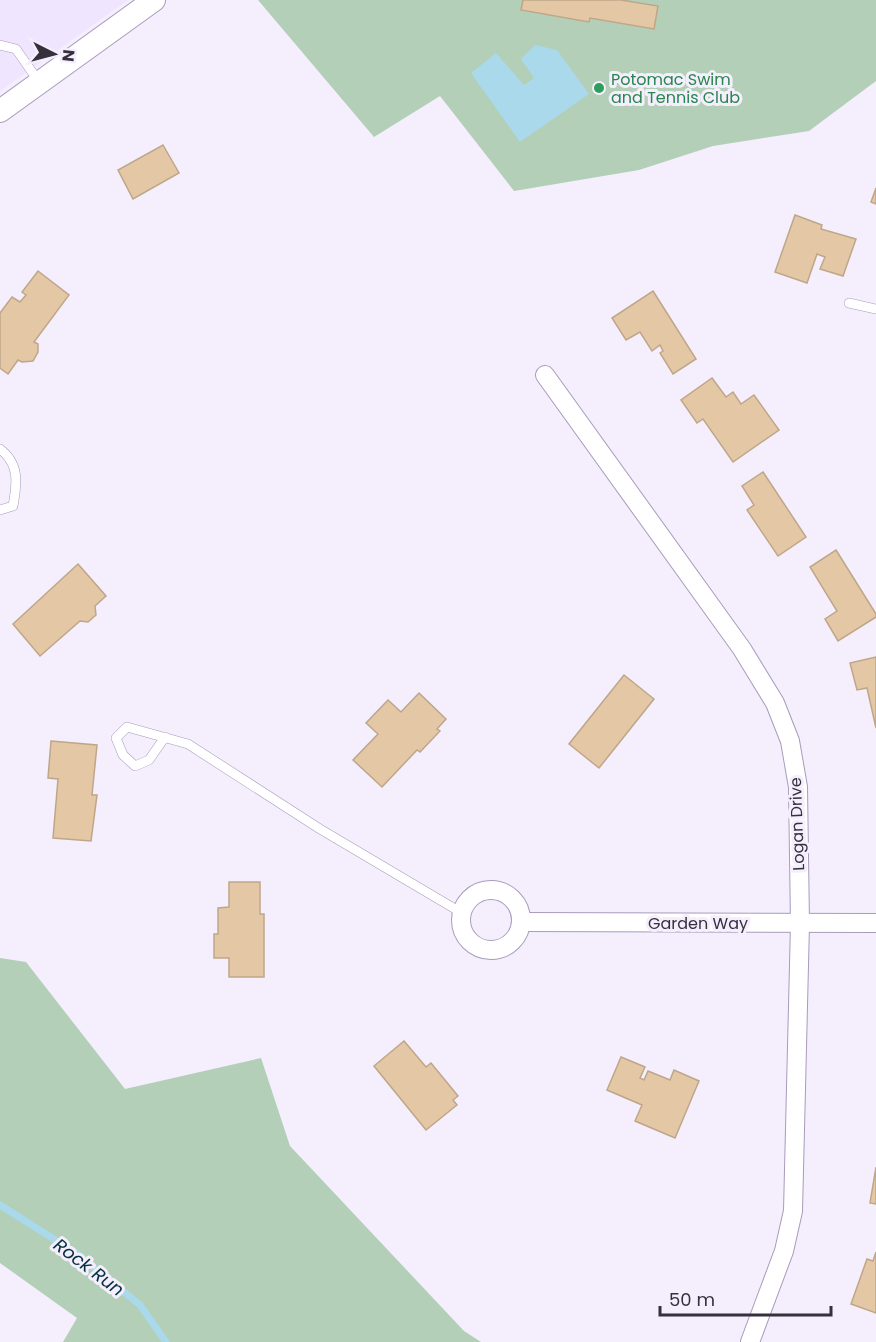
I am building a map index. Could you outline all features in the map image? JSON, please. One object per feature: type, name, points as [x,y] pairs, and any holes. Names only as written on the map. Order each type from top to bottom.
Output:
[{"type":"street","points":[[0,111],[154,0]]},
{"type":"street","name":"Logan Drive","points":[[545,375],[742,649],[775,703],[790,741],[798,787],[800,924],[793,1210],[784,1251],[750,1342]]},
{"type":"street","points":[[490,890],[509,896],[520,912],[520,922],[513,940],[505,947],[485,950],[476,946],[463,932],[462,912],[472,896],[490,890]]},
{"type":"street","name":"Garden Way","points":[[520,922],[876,923]]},
{"type":"lane","points":[[0,45],[16,49],[39,82]]},
{"type":"lane","points":[[849,303],[876,309]]},
{"type":"lane","points":[[0,449],[11,457],[18,479],[13,506],[0,510]]},
{"type":"lane","points":[[165,737],[149,760],[135,766],[123,755],[116,738],[127,727],[165,737],[188,744],[320,830],[462,912]]},
{"type":"shaded area","points":[[0,0],[128,0],[0,91]]},
{"type":"green space","name":"Potomac Swim and Tennis Club","points":[[258,0],[876,0],[876,81],[809,131],[713,146],[639,170],[514,191],[440,96],[374,137]]},
{"type":"green space","points":[[0,958],[26,962],[125,1089],[261,1058],[290,1146],[464,1331],[481,1342],[63,1342],[77,1318],[0,1263]]},
{"type":"water","points":[[535,45],[557,50],[589,94],[520,142],[471,73],[496,53],[524,85],[534,78],[521,59]]},
{"type":"building","points":[[523,0],[621,0],[658,6],[654,29],[590,18],[589,22],[521,10]]},
{"type":"building","points":[[163,145],[179,173],[133,199],[118,170]]},
{"type":"building","points":[[876,188],[876,204],[871,202]]},
{"type":"building","points":[[795,215],[822,225],[821,229],[856,239],[843,276],[820,269],[825,257],[817,254],[807,283],[775,272]]},
{"type":"building","points":[[38,271],[69,295],[34,342],[38,344],[38,352],[33,361],[18,360],[8,374],[0,368],[0,313],[12,297],[20,302],[26,295],[22,292]]},
{"type":"building","points":[[653,291],[696,359],[673,374],[660,353],[663,351],[660,345],[652,351],[640,332],[626,340],[612,318]]},
{"type":"building","points":[[712,378],[726,397],[733,392],[741,404],[754,395],[779,430],[733,462],[703,419],[697,423],[681,400]]},
{"type":"building","points":[[763,472],[806,537],[778,556],[747,510],[754,505],[742,486]]},
{"type":"building","points":[[836,550],[876,614],[876,617],[838,641],[825,619],[837,611],[810,567]]},
{"type":"building","points":[[78,564],[106,596],[95,606],[96,615],[88,622],[80,621],[40,656],[13,624]]},
{"type":"building","points":[[876,657],[876,728],[867,688],[857,690],[850,663]]},
{"type":"building","points":[[624,675],[654,699],[599,768],[569,744]]},
{"type":"building","points":[[419,693],[446,719],[437,729],[440,731],[420,752],[417,750],[382,787],[353,760],[378,734],[366,723],[388,700],[401,712]]},
{"type":"building","points":[[51,741],[97,745],[92,795],[97,795],[91,841],[53,838],[58,779],[48,778]]},
{"type":"building","points":[[229,882],[260,882],[260,914],[264,914],[264,977],[229,977],[229,958],[214,958],[214,934],[218,934],[218,908],[229,907]]},
{"type":"building","points":[[404,1041],[426,1067],[431,1063],[458,1096],[453,1100],[457,1105],[426,1130],[374,1066]]},
{"type":"building","points":[[621,1057],[645,1067],[640,1078],[644,1080],[648,1071],[670,1080],[674,1070],[699,1081],[675,1138],[635,1121],[642,1105],[607,1090]]},
{"type":"building","points":[[876,1167],[876,1204],[870,1203]]},
{"type":"building","points":[[876,1252],[876,1313],[851,1304],[867,1259],[873,1261]]},
{"type":"waterway","name":"Rock Run","points":[[0,1205],[76,1253],[140,1305],[166,1342]]},
{"type":"place","name":"Potomac Swim and Tennis Club","points":[[599,88]]}]
